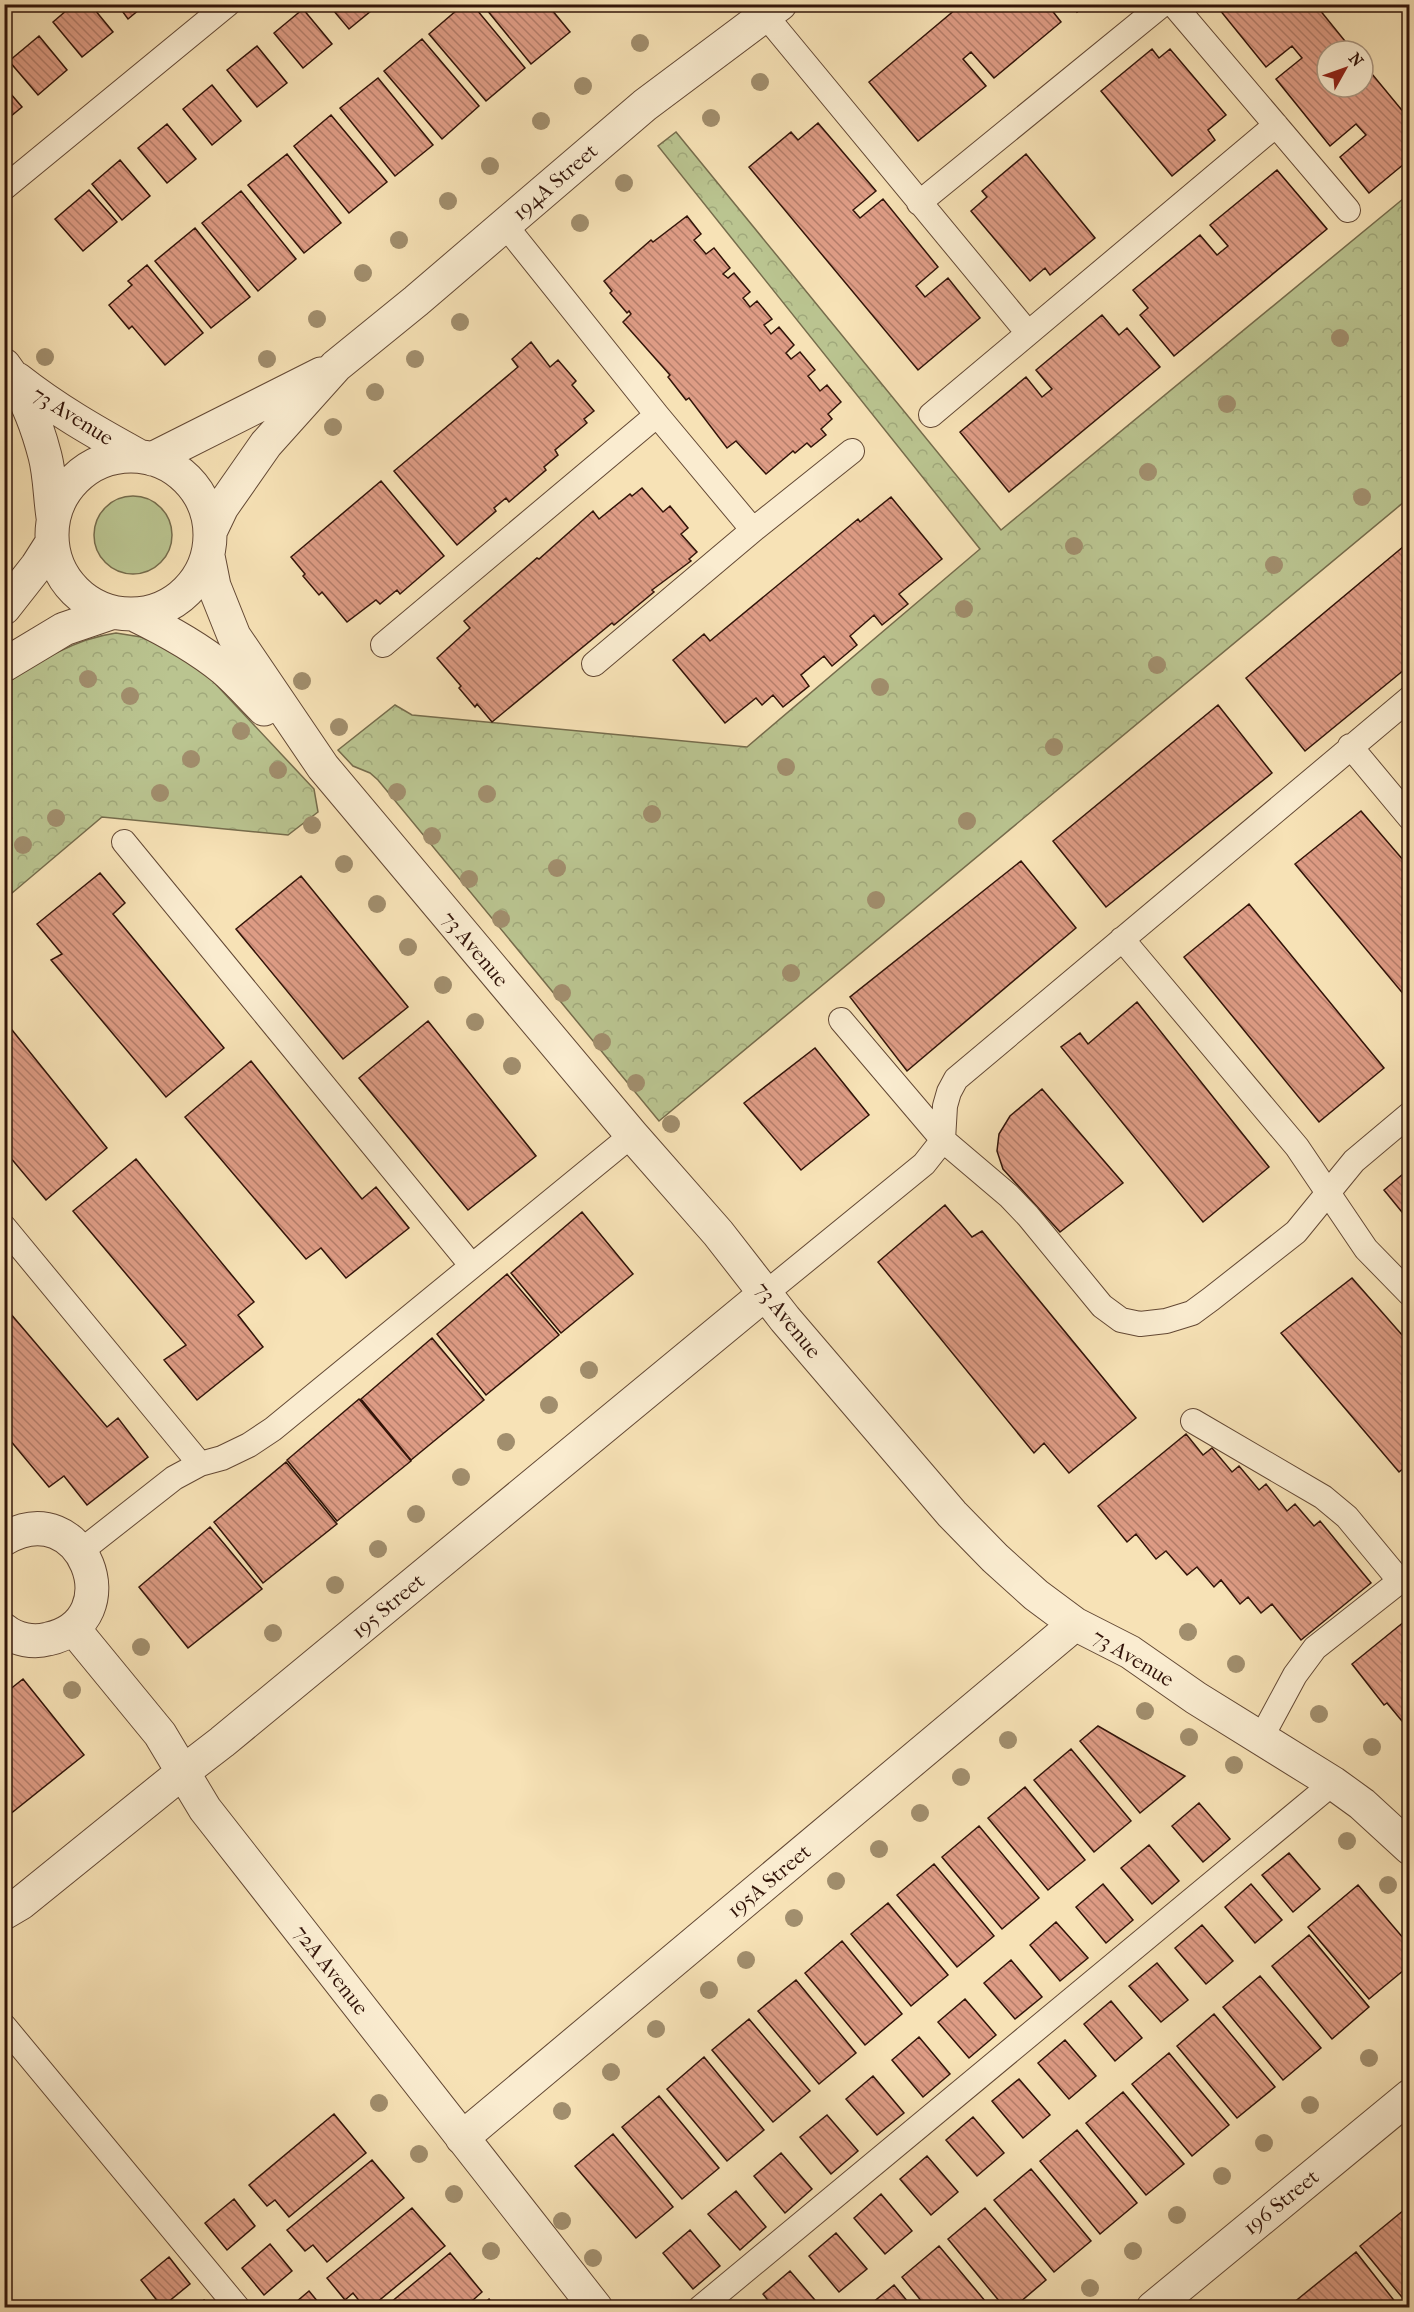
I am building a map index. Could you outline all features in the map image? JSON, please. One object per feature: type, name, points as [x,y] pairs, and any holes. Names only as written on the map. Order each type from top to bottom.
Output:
[{"type":"street","name":"194A Street","points":[[209,543],[226,500],[266,444],[336,366],[645,105],[773,10]]},
{"type":"street","name":"194A Street","points":[[145,457],[336,366]]},
{"type":"street","name":"73 Avenue","points":[[8,369],[45,401],[77,422],[145,457]]},
{"type":"street","name":"73 Avenue","points":[[8,369],[30,413],[45,457],[52,530]]},
{"type":"street","points":[[4,609],[38,566],[52,530],[61,496],[75,478],[93,465],[114,457],[145,457],[175,468],[193,485],[205,507],[209,543],[198,579],[181,598],[159,610],[86,620],[64,629],[4,665]]},
{"type":"street","points":[[52,530],[57,567],[70,588],[89,603],[123,614]]},
{"type":"street","name":"73 Avenue","points":[[209,543],[214,586],[234,636],[323,767]]},
{"type":"street","name":"73 Avenue","points":[[123,614],[184,641],[225,670],[323,767],[632,1135],[718,1233],[785,1319],[952,1514],[1003,1566],[1036,1595],[1076,1624],[1130,1652],[1196,1698],[1334,1783],[1362,1804],[1410,1848]]},
{"type":"street","name":"195 Street","points":[[4,1913],[21,1903],[222,1742],[766,1293]]},
{"type":"street","points":[[4,1539],[34,1529],[67,1538],[81,1551],[88,1565],[92,1582],[91,1599],[84,1615],[72,1628],[57,1637],[41,1641],[24,1640],[4,1630]]},
{"type":"street","name":"195A Street","points":[[462,2138],[1076,1624]]},
{"type":"street","name":"72A Avenue","points":[[72,1628],[160,1734],[205,1809],[596,2307]]},
{"type":"street","name":"196 Street","points":[[1153,2307],[1410,2096]]},
{"type":"lane","points":[[4,188],[228,4]]},
{"type":"lane","points":[[919,204],[1163,4]]},
{"type":"lane","points":[[1173,4],[1348,210]]},
{"type":"lane","points":[[773,10],[919,204],[1028,333]]},
{"type":"lane","points":[[931,415],[1276,125]]},
{"type":"lane","points":[[505,225],[657,415],[753,530]]},
{"type":"lane","points":[[383,645],[657,415]]},
{"type":"lane","points":[[594,664],[753,530],[852,451]]},
{"type":"lane","points":[[766,1293],[924,1164],[943,1140],[945,1106],[956,1079],[1350,746],[1410,698]]},
{"type":"lane","points":[[1350,746],[1410,818]]},
{"type":"lane","points":[[124,842],[472,1266]]},
{"type":"lane","points":[[1122,939],[1298,1147],[1366,1249],[1410,1294]]},
{"type":"lane","points":[[841,1020],[943,1140],[1009,1196],[1028,1216],[1102,1306],[1121,1320],[1140,1324],[1167,1321],[1192,1313],[1296,1232],[1354,1161],[1410,1114]]},
{"type":"lane","points":[[81,1551],[174,1478],[200,1464],[222,1458],[249,1445],[273,1429],[632,1135]]},
{"type":"lane","points":[[4,1227],[200,1464]]},
{"type":"lane","points":[[1193,1421],[1323,1497],[1347,1517],[1400,1581],[1315,1648],[1295,1675],[1261,1738]]},
{"type":"lane","points":[[700,2307],[1334,1783]]},
{"type":"lane","points":[[4,2026],[238,2307]]},
{"type":"green space","points":[[676,132],[1001,530],[1409,194],[1410,497],[659,1121],[378,780],[370,773],[353,766],[338,750],[395,705],[412,715],[747,747],[980,549],[658,146]]},
{"type":"green space","points":[[133,496],[148,499],[161,507],[169,520],[172,535],[169,550],[161,563],[148,571],[133,574],[118,571],[105,563],[97,550],[94,535],[97,520],[105,507],[118,499]]},
{"type":"green space","points":[[116,633],[141,637],[167,647],[209,677],[314,789],[318,812],[288,835],[102,817],[5,899],[5,684],[44,659],[72,646]]},
{"type":"building","points":[[74,4],[90,4],[113,32],[82,57],[53,22]]},
{"type":"building","points":[[117,4],[146,4],[128,19]]},
{"type":"building","points":[[328,4],[376,4],[377,6],[349,29]]},
{"type":"building","points":[[464,4],[472,4],[525,68],[486,101],[429,34]]},
{"type":"building","points":[[482,4],[547,4],[570,32],[531,64]]},
{"type":"building","points":[[962,4],[1047,4],[1061,22],[994,78],[971,52],[963,59],[986,86],[918,141],[869,82]]},
{"type":"building","points":[[1071,4],[1085,4],[1077,12]]},
{"type":"building","points":[[1215,4],[1315,4],[1343,39],[1315,39],[1315,99],[1375,99],[1375,78],[1410,120],[1410,159],[1369,193],[1340,157],[1366,135],[1356,124],[1330,146],[1276,79],[1302,58],[1292,46],[1266,67]]},
{"type":"building","points":[[303,9],[332,44],[303,68],[274,33]]},
{"type":"building","points":[[39,36],[67,70],[38,95],[9,61]]},
{"type":"building","points":[[422,39],[479,106],[442,139],[384,71]]},
{"type":"building","points":[[257,46],[287,83],[257,107],[227,70]]},
{"type":"building","points":[[1152,49],[1159,58],[1170,49],[1226,115],[1208,130],[1215,140],[1172,176],[1101,91]]},
{"type":"building","points":[[378,78],[433,145],[395,176],[340,108]]},
{"type":"building","points":[[212,85],[241,121],[212,145],[183,109]]},
{"type":"building","points":[[4,86],[22,107],[4,122]]},
{"type":"building","points":[[331,115],[387,182],[349,213],[294,146]]},
{"type":"building","points":[[818,123],[876,191],[853,210],[860,218],[883,199],[938,267],[916,286],[925,297],[948,278],[980,318],[918,370],[749,167],[791,132],[798,140]]},
{"type":"building","points":[[167,124],[196,159],[167,183],[138,148]]},
{"type":"building","points":[[287,154],[341,223],[304,253],[248,185]]},
{"type":"building","points":[[1026,154],[1095,238],[1050,275],[1045,268],[1030,281],[971,211],[987,197],[982,191]]},
{"type":"building","points":[[120,160],[150,196],[122,220],[92,184]]},
{"type":"building","points":[[1277,170],[1327,229],[1174,356],[1140,315],[1148,308],[1133,290],[1200,235],[1217,255],[1228,246],[1210,225]]},
{"type":"building","points":[[89,190],[117,222],[83,251],[55,219]]},
{"type":"building","points":[[241,191],[296,259],[258,291],[202,223]]},
{"type":"building","points":[[687,216],[701,234],[694,240],[706,254],[714,248],[730,268],[723,274],[728,278],[734,273],[750,292],[743,298],[750,307],[757,301],[772,319],[764,325],[771,334],[779,327],[794,345],[786,353],[791,359],[800,352],[815,370],[808,376],[820,391],[827,385],[841,402],[828,414],[832,419],[821,429],[826,435],[811,447],[807,443],[795,453],[793,451],[766,474],[736,441],[727,448],[689,398],[686,400],[668,377],[670,375],[623,322],[631,314],[629,311],[627,313],[610,293],[612,291],[604,281],[651,240],[653,242]]},
{"type":"building","points":[[195,228],[250,297],[211,328],[155,261]]},
{"type":"building","points":[[147,265],[203,333],[165,365],[132,326],[129,329],[109,305],[132,285],[128,281]]},
{"type":"building","points":[[1102,315],[1119,335],[1127,328],[1160,367],[1009,492],[960,432],[1026,377],[1042,397],[1052,389],[1036,370]]},
{"type":"building","points":[[531,342],[550,367],[558,360],[576,381],[572,385],[594,411],[584,419],[587,423],[555,450],[558,455],[544,467],[546,470],[509,502],[506,498],[494,508],[496,511],[457,545],[394,471],[518,367],[512,359]]},
{"type":"building","points":[[381,481],[444,556],[400,594],[397,590],[380,604],[376,600],[347,622],[322,592],[319,595],[291,557]]},
{"type":"building","points":[[642,488],[663,512],[670,506],[688,528],[681,534],[697,552],[689,559],[691,561],[652,590],[654,592],[614,625],[612,623],[492,722],[477,704],[475,707],[459,688],[461,686],[437,658],[470,628],[464,621],[593,511],[599,519],[630,494],[632,496]]},
{"type":"building","points":[[891,497],[942,559],[899,594],[908,604],[882,625],[874,615],[850,636],[857,645],[832,666],[824,656],[801,675],[809,686],[783,707],[773,695],[762,705],[756,698],[725,723],[673,660],[704,634],[710,641],[858,519],[860,522]]},
{"type":"building","points":[[1410,541],[1410,665],[1305,751],[1246,678]]},
{"type":"building","points":[[1218,705],[1272,773],[1106,907],[1053,841]]},
{"type":"building","points":[[1361,811],[1410,868],[1410,1002],[1295,864]]},
{"type":"building","points":[[1021,861],[1076,928],[907,1071],[850,997]]},
{"type":"building","points":[[100,873],[125,903],[113,914],[224,1048],[166,1097],[51,960],[62,954],[37,924]]},
{"type":"building","points":[[301,876],[408,1007],[343,1059],[236,929]]},
{"type":"building","points":[[1249,904],[1384,1068],[1319,1122],[1184,957]]},
{"type":"building","points":[[1137,1002],[1269,1167],[1203,1222],[1061,1047],[1080,1033],[1088,1044]]},
{"type":"building","points":[[4,1020],[107,1148],[46,1200],[4,1150]]},
{"type":"building","points":[[428,1021],[536,1156],[468,1210],[359,1078]]},
{"type":"building","points":[[815,1048],[869,1115],[801,1170],[744,1103]]},
{"type":"building","points":[[251,1061],[362,1199],[376,1187],[409,1228],[346,1278],[321,1248],[306,1259],[185,1117]]},
{"type":"building","points":[[1042,1089],[1123,1183],[1060,1232],[1003,1169],[997,1151],[999,1134],[1010,1116]]},
{"type":"building","points":[[136,1159],[254,1302],[238,1315],[263,1347],[197,1400],[164,1360],[186,1345],[73,1211]]},
{"type":"building","points":[[1410,1168],[1410,1222],[1384,1190]]},
{"type":"building","points":[[945,1205],[972,1237],[982,1231],[1136,1418],[1069,1473],[1044,1443],[1034,1453],[878,1262]]},
{"type":"building","points":[[582,1212],[633,1274],[561,1333],[511,1273]]},
{"type":"building","points":[[507,1274],[559,1335],[486,1395],[437,1334]]},
{"type":"building","points":[[1352,1278],[1410,1344],[1410,1463],[1399,1472],[1281,1333]]},
{"type":"building","points":[[4,1306],[107,1427],[118,1418],[148,1457],[87,1505],[64,1476],[49,1487],[4,1433]]},
{"type":"building","points":[[432,1338],[484,1400],[411,1460],[361,1399]]},
{"type":"building","points":[[359,1399],[411,1461],[337,1521],[287,1460]]},
{"type":"building","points":[[1186,1434],[1203,1455],[1212,1448],[1232,1472],[1239,1466],[1259,1490],[1266,1484],[1287,1511],[1295,1504],[1314,1526],[1320,1521],[1371,1583],[1301,1640],[1272,1604],[1261,1613],[1248,1597],[1240,1604],[1221,1580],[1214,1587],[1197,1567],[1187,1575],[1166,1551],[1156,1559],[1136,1534],[1127,1542],[1098,1506]]},
{"type":"building","points":[[286,1462],[337,1524],[263,1583],[214,1522]]},
{"type":"building","points":[[210,1527],[262,1589],[188,1648],[139,1587]]},
{"type":"building","points":[[1410,1617],[1410,1720],[1408,1718],[1402,1721],[1387,1703],[1384,1705],[1352,1664]]},
{"type":"building","points":[[23,1679],[84,1755],[4,1819],[4,1694]]},
{"type":"building","points":[[1098,1726],[1185,1776],[1140,1813],[1080,1741]]},
{"type":"building","points":[[1071,1749],[1131,1821],[1094,1852],[1034,1780]]},
{"type":"building","points":[[1025,1787],[1085,1860],[1048,1890],[988,1818]]},
{"type":"building","points":[[1199,1803],[1230,1839],[1203,1862],[1172,1826]]},
{"type":"building","points":[[979,1826],[1039,1898],[1002,1929],[942,1857]]},
{"type":"building","points":[[1149,1845],[1179,1881],[1152,1904],[1121,1868]]},
{"type":"building","points":[[1289,1853],[1320,1889],[1293,1912],[1262,1875]]},
{"type":"building","points":[[934,1864],[994,1936],[957,1967],[897,1895]]},
{"type":"building","points":[[1103,1884],[1133,1920],[1106,1943],[1076,1907]]},
{"type":"building","points":[[1251,1884],[1282,1920],[1255,1943],[1225,1907]]},
{"type":"building","points":[[1358,1885],[1410,1946],[1410,1965],[1369,1999],[1308,1927]]},
{"type":"building","points":[[888,1903],[948,1975],[911,2006],[851,1934]]},
{"type":"building","points":[[1056,1922],[1088,1958],[1060,1981],[1030,1945]]},
{"type":"building","points":[[1202,1925],[1233,1961],[1206,1984],[1175,1948]]},
{"type":"building","points":[[1309,1935],[1369,2007],[1332,2039],[1272,1966]]},
{"type":"building","points":[[842,1941],[902,2014],[865,2045],[805,1973]]},
{"type":"building","points":[[1011,1960],[1042,1997],[1015,2019],[984,1983]]},
{"type":"building","points":[[1157,1963],[1188,2000],[1161,2022],[1129,1986]]},
{"type":"building","points":[[1260,1976],[1321,2048],[1283,2080],[1223,2007]]},
{"type":"building","points":[[796,1980],[856,2053],[819,2084],[758,2011]]},
{"type":"building","points":[[965,1999],[996,2035],[969,2058],[938,2022]]},
{"type":"building","points":[[1111,2001],[1142,2038],[1115,2061],[1084,2024]]},
{"type":"building","points":[[1214,2014],[1275,2087],[1237,2118],[1177,2046]]},
{"type":"building","points":[[749,2019],[810,2091],[773,2122],[712,2050]]},
{"type":"building","points":[[919,2037],[950,2074],[923,2097],[892,2060]]},
{"type":"building","points":[[1065,2040],[1096,2076],[1069,2099],[1038,2063]]},
{"type":"building","points":[[1169,2053],[1229,2125],[1192,2156],[1132,2084]]},
{"type":"building","points":[[704,2057],[764,2130],[727,2161],[667,2089]]},
{"type":"building","points":[[873,2076],[904,2113],[877,2135],[846,2099]]},
{"type":"building","points":[[1019,2079],[1050,2115],[1023,2138],[992,2101]]},
{"type":"building","points":[[1123,2092],[1184,2164],[1146,2195],[1086,2123]]},
{"type":"building","points":[[659,2096],[719,2168],[682,2199],[622,2127]]},
{"type":"building","points":[[334,2114],[366,2153],[289,2217],[275,2200],[267,2206],[249,2185]]},
{"type":"building","points":[[827,2115],[858,2151],[831,2174],[800,2137]]},
{"type":"building","points":[[973,2117],[1004,2153],[977,2176],[946,2140]]},
{"type":"building","points":[[1077,2130],[1137,2203],[1100,2234],[1040,2161]]},
{"type":"building","points":[[613,2134],[673,2207],[636,2238],[575,2166]]},
{"type":"building","points":[[781,2153],[812,2189],[785,2213],[754,2176]]},
{"type":"building","points":[[927,2156],[958,2192],[931,2215],[900,2179]]},
{"type":"building","points":[[372,2160],[404,2198],[327,2262],[313,2245],[305,2251],[287,2230]]},
{"type":"building","points":[[1031,2169],[1091,2241],[1054,2272],[994,2200]]},
{"type":"building","points":[[736,2191],[766,2227],[740,2250],[708,2214]]},
{"type":"building","points":[[881,2194],[912,2231],[885,2254],[854,2218]]},
{"type":"building","points":[[234,2199],[255,2226],[227,2250],[205,2223]]},
{"type":"building","points":[[1410,2205],[1410,2307],[1360,2246]]},
{"type":"building","points":[[412,2208],[445,2246],[370,2308],[365,2308],[353,2293],[345,2300],[327,2278]]},
{"type":"building","points":[[985,2208],[1046,2280],[1013,2308],[1005,2308],[948,2239]]},
{"type":"building","points":[[690,2230],[720,2266],[693,2289],[663,2253]]},
{"type":"building","points":[[836,2233],[867,2269],[839,2292],[809,2256]]},
{"type":"building","points":[[270,2244],[292,2271],[264,2295],[242,2268]]},
{"type":"building","points":[[939,2246],[991,2308],[927,2308],[902,2277]]},
{"type":"building","points":[[1356,2252],[1400,2308],[1297,2308],[1293,2303]]},
{"type":"building","points":[[450,2253],[482,2292],[464,2308],[384,2308]]},
{"type":"building","points":[[169,2257],[190,2284],[162,2307],[141,2280]]},
{"type":"building","points":[[790,2271],[821,2307],[774,2308],[763,2294]]},
{"type":"building","points":[[894,2285],[913,2308],[866,2308]]},
{"type":"building","points":[[309,2291],[323,2308],[289,2308]]},
{"type":"building","points":[[489,2299],[496,2308],[479,2308]]},
{"type":"building","points":[[204,2300],[210,2308],[195,2308]]},
{"type":"building","points":[[101,2301],[106,2308],[93,2308]]}]
